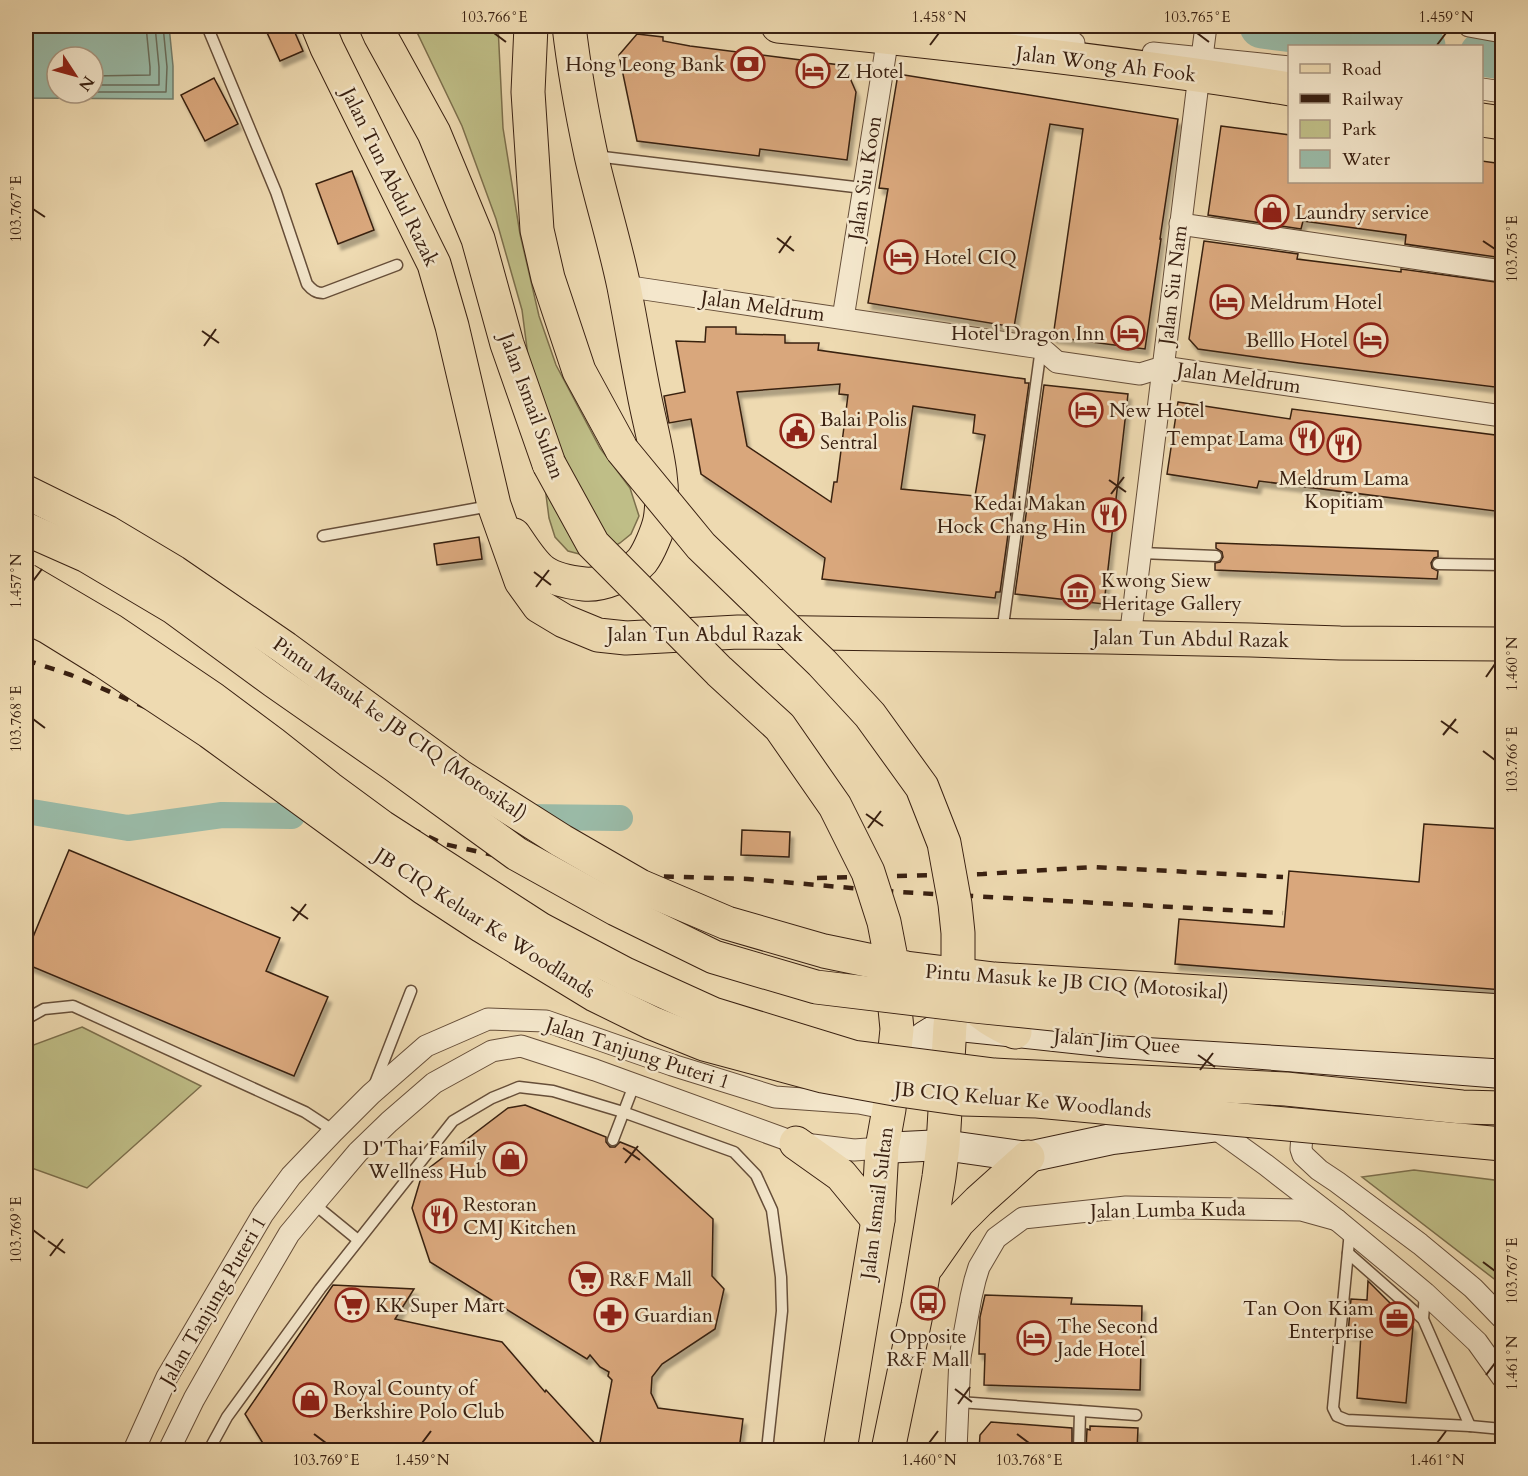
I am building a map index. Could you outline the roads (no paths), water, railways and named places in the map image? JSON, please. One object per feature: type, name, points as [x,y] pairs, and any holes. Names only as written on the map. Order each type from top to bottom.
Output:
[{"type":"main road","name":"Jalan Tun Abdul Razak","points":[[318,26],[434,264],[452,326],[494,505],[521,581],[539,606],[564,621],[598,635],[627,638],[738,632],[1503,644]]},
{"type":"main road","name":"Jalan Ismail Sultan","points":[[376,26],[434,133],[478,239],[507,344],[549,464],[593,544],[719,670],[780,727],[835,806],[868,872],[884,922],[890,953],[897,1029],[889,1109],[882,1149],[878,1220],[840,1450]]},
{"type":"main road","points":[[400,26],[434,133]]},
{"type":"main road","points":[[517,26],[528,92],[537,230],[548,278],[579,372],[622,450],[701,546],[822,663],[862,706],[922,787],[944,843],[958,933],[958,970],[950,1025],[944,1145],[907,1359],[888,1450]]},
{"type":"main road","points":[[528,92],[531,26]]},
{"type":"main road","points":[[494,505],[535,565],[551,578],[588,585],[614,580],[641,561],[656,533],[660,518],[662,493],[656,449],[624,286],[591,155],[569,26]]},
{"type":"main road","name":"Jalan Wong Ah Fook","points":[[778,26],[888,37],[1203,49],[1288,88]]},
{"type":"main road","points":[[1483,120],[1503,123]]},
{"type":"main road","name":"Pintu Masuk ke JB CIQ (Motosikal)","points":[[26,492],[108,532],[174,572],[285,648],[461,777],[562,841],[640,886],[727,923],[844,956],[906,968],[994,979],[1503,1011]]},
{"type":"main road","points":[[26,529],[87,556],[173,607],[517,854],[616,909],[714,957],[816,987],[974,1006],[1073,1016],[1503,1042]]},
{"type":"main road","points":[[26,580],[111,630],[213,699],[382,827],[540,929],[626,974],[713,1014],[853,1057],[994,1075],[1286,1089],[1492,1123]]},
{"type":"main road","name":"JB CIQ Keluar Ke Woodlands","points":[[26,616],[103,661],[210,732],[424,888],[482,926],[595,995],[652,1023],[704,1044],[823,1076],[963,1099],[1492,1123]]},
{"type":"main road","points":[[958,970],[966,1000],[994,1022],[1015,1032]]},
{"type":"main road","points":[[889,1109],[900,1068],[907,1054],[932,1032],[950,1025]]},
{"type":"main road","name":"Jalan Jim Quee","points":[[950,1025],[1126,1043],[1494,1073]]},
{"type":"main road","points":[[1112,1138],[1077,1107],[1075,1089],[1082,1076],[1098,1061],[1126,1043]]},
{"type":"main road","points":[[1492,1123],[1499,1112],[1501,1102],[1494,1073]]},
{"type":"main road","points":[[882,1149],[944,1145],[1028,1157],[1112,1138],[1212,1126],[1318,1121],[1492,1123]]},
{"type":"main road","points":[[796,1143],[841,1175],[878,1220]]},
{"type":"main road","points":[[923,1271],[958,1222],[1028,1157]]},
{"type":"street","points":[[972,26],[1054,40],[1180,56],[1203,49],[1288,67]]},
{"type":"street","points":[[1469,26],[1503,32]]},
{"type":"street","name":"Jalan Siu Koon","points":[[843,318],[888,37]]},
{"type":"street","name":"Jalan Siu Nam","points":[[1130,638],[1203,49]]},
{"type":"street","points":[[1483,89],[1503,92]]},
{"type":"street","points":[[1180,224],[1503,271]]},
{"type":"street","name":"Jalan Meldrum","points":[[624,286],[1041,348],[1057,362],[1140,374],[1163,367],[1503,416]]},
{"type":"street","name":"Jalan Tanjung Puteri 1","points":[[134,1450],[167,1377],[263,1215],[291,1176],[371,1094],[426,1046],[488,1019],[546,1022],[775,1097],[860,1103],[889,1109]]},
{"type":"street","points":[[807,1100],[833,1089],[856,1072],[897,1029]]},
{"type":"street","name":"Jalan Tanjung Puteri 1","points":[[169,1450],[194,1399],[244,1309],[289,1234],[358,1152],[389,1122],[434,1083],[492,1051],[521,1046],[595,1070],[796,1143],[854,1149],[882,1149]]},
{"type":"street","points":[[1318,1121],[1302,1135],[1303,1155],[1319,1170],[1420,1244],[1473,1288],[1503,1318]]},
{"type":"street","name":"Jalan Lumba Kuda","points":[[1212,1126],[1343,1225],[1425,1293],[1477,1342],[1503,1377]]},
{"type":"street","name":"Jalan Lumba Kuda","points":[[956,1450],[960,1357],[979,1267],[996,1238],[1023,1218],[1126,1207],[1301,1210],[1343,1225]]},
{"type":"street","points":[[215,1296],[244,1309]]},
{"type":"lane","points":[[207,26],[276,192],[307,284],[318,293],[323,293],[397,265]]},
{"type":"lane","points":[[591,155],[863,188]]},
{"type":"lane","points":[[1002,636],[1041,348]]},
{"type":"lane","points":[[323,536],[494,505]]},
{"type":"lane","points":[[1141,553],[1215,556]]},
{"type":"lane","points":[[1438,564],[1503,565]]},
{"type":"lane","points":[[371,1094],[411,991]]},
{"type":"lane","points":[[26,1020],[44,1009],[73,1005],[305,1112],[334,1131]]},
{"type":"lane","points":[[613,1140],[634,1085]]},
{"type":"lane","points":[[209,1450],[227,1417],[320,1289],[453,1121],[492,1098],[519,1087],[553,1090],[623,1112],[734,1152],[756,1174],[772,1210],[781,1277],[782,1311],[767,1450]]},
{"type":"lane","points":[[314,1204],[358,1240]]},
{"type":"lane","points":[[1343,1225],[1347,1253],[1333,1408],[1337,1416],[1347,1420],[1503,1429]]},
{"type":"lane","points":[[1347,1253],[1423,1319],[1470,1426]]},
{"type":"lane","points":[[1423,1319],[1425,1293]]},
{"type":"lane","points":[[959,1402],[1136,1415]]},
{"type":"lane","points":[[1079,1450],[1080,1411]]},
{"type":"water","points":[[26,26],[169,26],[173,66],[173,99],[105,99],[105,45],[45,45],[45,98],[26,98]]},
{"type":"waterway","points":[[1262,26],[1415,45]]},
{"type":"waterway","points":[[1483,54],[1502,57]]},
{"type":"waterway","points":[[26,811],[128,828],[222,815],[292,816]]},
{"type":"waterway","points":[[521,817],[620,818]]},
{"type":"railway","points":[[26,660],[71,675],[205,733],[444,844],[511,859],[587,874],[748,879],[898,892],[1283,913]]},
{"type":"railway","points":[[817,878],[983,874],[1094,867],[1283,877]]},
{"type":"place","name":"Hong Leong Bank","points":[[748,64]]},
{"type":"place","name":"Z Hotel","points":[[813,71]]},
{"type":"place","name":"Laundry service","points":[[1272,212]]},
{"type":"place","name":"Hotel CIQ","points":[[901,257]]},
{"type":"place","name":"Meldrum Hotel","points":[[1227,302]]},
{"type":"place","name":"Hotel Dragon Inn","points":[[1128,333]]},
{"type":"place","name":"Belllo Hotel","points":[[1371,340]]},
{"type":"place","name":"New Hotel","points":[[1086,410]]},
{"type":"place","name":"Balai Polis Sentral","points":[[797,431]]},
{"type":"place","name":"Tempat Lama","points":[[1307,438]]},
{"type":"place","name":"Meldrum Lama Kopitiam","points":[[1344,445]]},
{"type":"place","name":"Kedai Makan Hock Chang Hin","points":[[1109,515]]},
{"type":"place","name":"Kwong Siew Heritage Gallery","points":[[1078,592]]},
{"type":"place","name":"D'Thai Family Wellness Hub","points":[[510,1159]]},
{"type":"place","name":"Restoran CMJ Kitchen","points":[[440,1216]]},
{"type":"place","name":"R&F Mall","points":[[586,1279]]},
{"type":"place","name":"Opposite R&F Mall","points":[[928,1303]]},
{"type":"place","name":"KK Super Mart","points":[[352,1305]]},
{"type":"place","name":"Guardian","points":[[611,1315]]},
{"type":"place","name":"Tan Oon Kiam Enterprise","points":[[1397,1319]]},
{"type":"place","name":"The Second Jade Hotel","points":[[1034,1338]]},
{"type":"place","name":"Royal County of Berkshire Polo Club","points":[[310,1400]]}]
